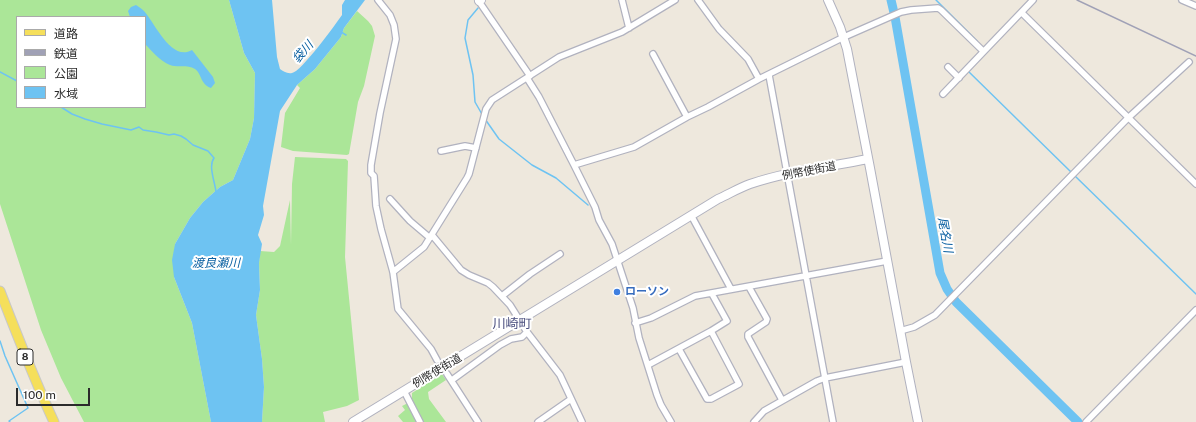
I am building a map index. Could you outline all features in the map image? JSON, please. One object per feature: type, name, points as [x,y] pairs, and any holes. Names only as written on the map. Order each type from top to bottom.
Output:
[{"type":"main road","points":[[828,0],[835,13],[844,37],[918,422]]},
{"type":"main road","name":"例幣使街道","points":[[353,422],[691,215],[734,191],[750,184],[787,174],[868,159]]},
{"type":"main road","name":"8","points":[[0,291],[25,357],[54,422]]},
{"type":"street","points":[[378,0],[390,14],[394,25],[396,39],[374,142],[371,173],[374,176],[374,194],[381,229],[393,272],[398,309],[431,349],[438,360]]},
{"type":"street","points":[[480,0],[539,97],[574,164],[595,207],[599,220],[612,244],[633,308],[635,323],[657,395],[671,422]]},
{"type":"street","points":[[622,0],[629,28]]},
{"type":"street","points":[[393,272],[424,247],[469,174],[486,109],[492,100],[566,53],[629,28],[675,0]]},
{"type":"street","points":[[698,0],[719,29],[748,59],[759,79]]},
{"type":"street","points":[[943,94],[1033,0]]},
{"type":"street","points":[[1182,0],[1196,6]]},
{"type":"street","points":[[574,164],[634,147],[759,79],[844,37],[901,12],[938,8],[983,51]]},
{"type":"street","points":[[1022,13],[1196,184]]},
{"type":"street","points":[[653,54],[687,117]]},
{"type":"street","points":[[900,330],[914,327],[928,320],[946,305],[1128,118],[1189,62]]},
{"type":"street","points":[[948,67],[959,78]]},
{"type":"street","points":[[769,75],[833,422]]},
{"type":"street","points":[[441,151],[465,146],[476,148]]},
{"type":"street","points":[[390,199],[410,221],[431,236],[461,270],[488,283],[510,305],[527,332],[557,371],[582,422]]},
{"type":"street","points":[[691,215],[731,289]]},
{"type":"street","points":[[502,296],[530,274],[560,254]]},
{"type":"street","points":[[635,323],[651,318],[695,296],[887,261]]},
{"type":"street","points":[[749,287],[767,319],[766,322],[748,334],[748,337],[782,400]]},
{"type":"street","points":[[648,365],[711,331],[726,321],[712,294]]},
{"type":"street","points":[[1088,420],[1196,310]]},
{"type":"street","points":[[679,349],[707,399],[711,399],[740,384],[711,331]]},
{"type":"street","name":"例幣使街道","points":[[452,380],[500,345],[512,339],[522,337],[527,332]]},
{"type":"street","points":[[754,422],[764,411],[813,382],[825,378],[906,362]]},
{"type":"street","points":[[447,374],[478,422]]},
{"type":"street","points":[[403,392],[420,422]]},
{"type":"street","points":[[538,422],[571,399]]},
{"type":"green space","points":[[0,0],[229,0],[244,53],[255,73],[254,118],[250,139],[233,180],[220,187],[203,202],[190,218],[175,244],[174,277],[192,323],[211,422],[84,422],[61,378],[41,330],[0,204]]},
{"type":"green space","points":[[357,11],[372,26],[375,36],[364,86],[358,102],[349,154],[293,151],[281,147],[285,113],[300,88],[297,85],[315,69],[341,37],[344,28]]},
{"type":"green space","points":[[295,157],[346,159],[348,161],[345,257],[359,400],[347,406],[323,412],[325,422],[262,422],[264,387],[256,315],[260,290],[260,251],[274,252],[280,246],[290,200],[291,245],[292,184]]},
{"type":"green space","points":[[442,374],[446,380],[428,392],[429,399],[446,422],[422,422],[412,399],[412,393]]},
{"type":"green space","points":[[408,403],[417,422],[403,422],[398,416],[405,410],[402,406]]},
{"type":"water","name":"渡良瀬川","points":[[229,0],[272,0],[277,57],[280,69],[285,72],[292,73],[303,65],[342,15],[342,5],[345,0],[365,0],[344,28],[341,37],[315,69],[297,85],[280,111],[263,206],[264,215],[258,235],[262,244],[259,263],[260,290],[256,315],[264,387],[262,422],[211,422],[192,323],[174,277],[172,260],[175,244],[190,218],[203,202],[220,187],[233,180],[250,139],[254,118],[255,73],[244,53]]},
{"type":"water","points":[[136,5],[144,11],[164,40],[177,51],[184,52],[192,50],[213,77],[215,83],[211,88],[203,82],[195,69],[170,65],[156,56],[146,45],[146,16],[130,16],[128,11],[131,7]]},
{"type":"waterway","name":"尾名川","points":[[891,0],[940,273],[947,289],[956,302],[1078,422]]},
{"type":"waterway","points":[[936,0],[977,41]]},
{"type":"waterway","points":[[478,8],[468,20],[465,38],[473,75],[475,102],[483,116]]},
{"type":"waterway","points":[[341,32],[346,35]]},
{"type":"waterway","points":[[971,69],[968,71],[1071,172]]},
{"type":"waterway","points":[[0,72],[16,80]]},
{"type":"waterway","points":[[63,108],[72,114],[102,124],[131,130],[139,127],[143,130],[181,136],[193,145],[208,151],[214,158],[212,161],[212,170],[216,192]]},
{"type":"waterway","points":[[485,119],[499,139],[532,165],[556,178],[588,205]]},
{"type":"waterway","points":[[1075,176],[1196,294]]},
{"type":"waterway","points":[[0,341],[28,408],[9,421],[10,422]]},
{"type":"railway","points":[[1077,0],[1196,56]]},
{"type":"place","name":"ローソン","points":[[617,292]]},
{"type":"district","name":"川崎町","points":[[512,324]]},
{"type":"water label","name":"袋川","points":[[303,52]]}]
